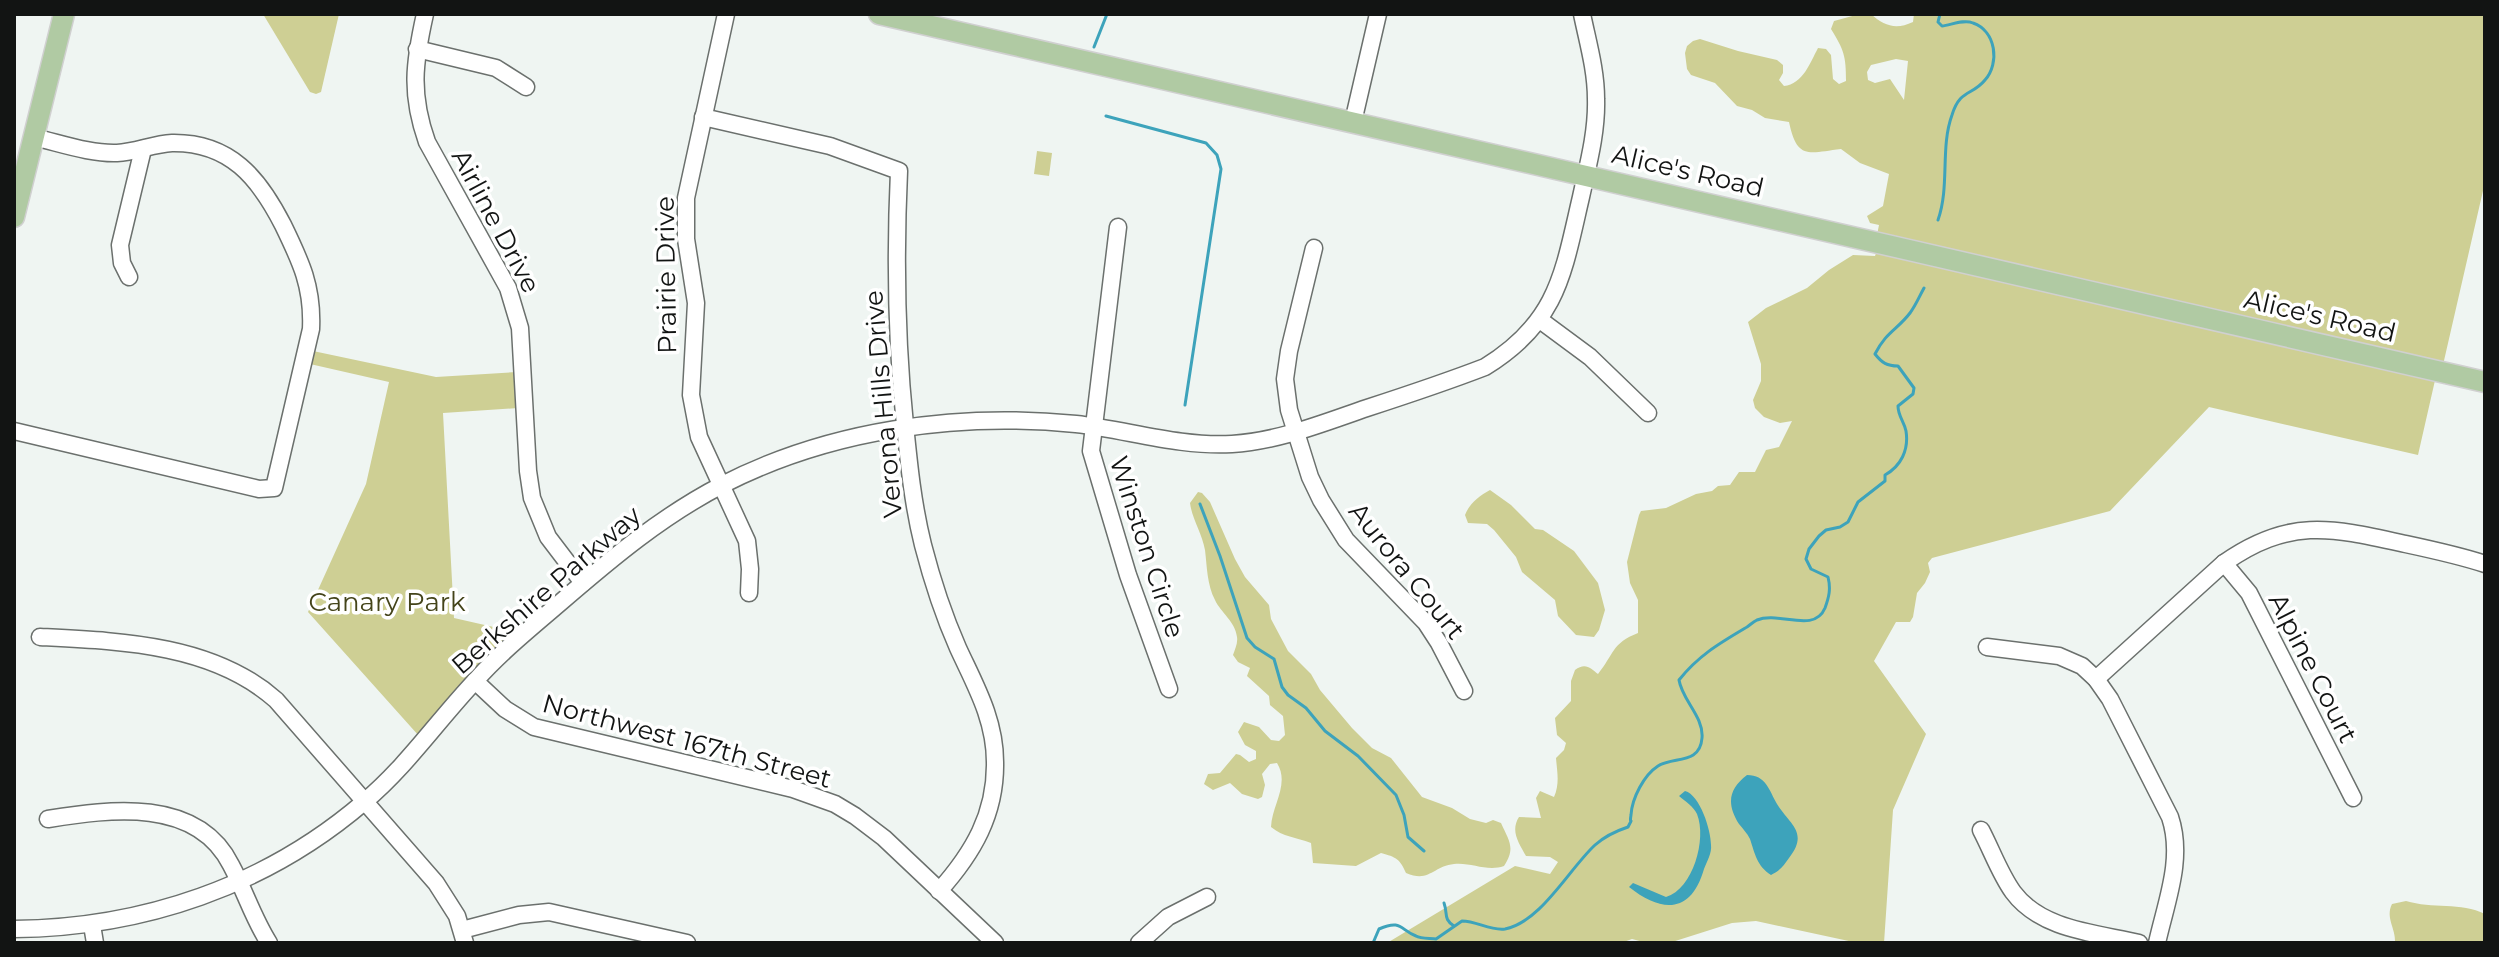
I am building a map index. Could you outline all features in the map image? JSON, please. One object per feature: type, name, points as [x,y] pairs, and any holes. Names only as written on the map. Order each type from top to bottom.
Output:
[{"type":"main road","points":[[14,217],[64,14]]},
{"type":"main road","name":"Alice's Road","points":[[879,14],[2485,382]]},
{"type":"street","name":"Airline Drive","points":[[425,14],[414,72],[419,118],[427,142],[516,308],[532,498],[548,537],[583,583]]},
{"type":"street","name":"Prairie Drive","points":[[726,14],[686,198],[686,239],[696,303],[691,395],[699,437],[747,541],[749,593]]},
{"type":"street","points":[[1353,122],[1378,14]]},
{"type":"street","name":"Berkshire Parkway","points":[[14,929],[92,925],[178,905],[239,882],[314,841],[364,802],[407,760],[475,681],[514,642],[583,583],[646,532],[722,485],[770,463],[831,443],[905,428],[947,424],[1023,422],[1093,426],[1207,444],[1256,441],[1296,433],[1485,367],[1522,340],[1540,320],[1558,289],[1565,269],[1595,125],[1594,65],[1582,14]]},
{"type":"street","points":[[417,49],[496,68],[526,87]]},
{"type":"street","name":"Verona Hills Drive","points":[[703,117],[830,146],[899,171],[896,311],[913,497],[925,554],[949,627],[987,711],[995,762],[992,796],[979,835],[963,865],[939,891]]},
{"type":"street","points":[[14,431],[259,489],[274,488],[311,329],[312,307],[305,271],[269,197],[244,168],[214,150],[191,144],[170,143],[117,153],[33,137]]},
{"type":"street","points":[[129,277],[122,263],[120,245],[143,149]]},
{"type":"street","name":"Winston Circle","points":[[1118,227],[1091,451],[1128,575],[1169,689]]},
{"type":"street","name":"Aurora Court","points":[[1314,248],[1286,365],[1286,395],[1310,477],[1333,520],[1362,558],[1426,623],[1464,691]]},
{"type":"street","points":[[1540,320],[1599,364],[1648,413]]},
{"type":"street","points":[[2096,679],[2224,563],[2263,540],[2307,530],[2328,529],[2485,564]]},
{"type":"street","name":"Alpine Court","points":[[2224,563],[2249,593],[2353,798]]},
{"type":"street","points":[[40,637],[100,640],[153,648],[206,660],[247,677],[276,700],[442,892],[457,916],[464,936],[519,915],[549,912],[687,943]]},
{"type":"street","points":[[1987,647],[2059,656],[2082,666],[2096,679],[2116,712],[2174,827],[2175,866],[2157,943]]},
{"type":"street","name":"Northwest 167th Street","points":[[475,681],[505,709],[534,727],[825,799],[872,828],[995,943]]},
{"type":"street","points":[[48,819],[110,811],[179,818],[202,831],[227,858],[269,943]]},
{"type":"street","points":[[1981,830],[2013,891],[2027,907],[2044,919],[2065,926],[2139,943]]},
{"type":"street","points":[[1139,943],[1168,917],[1207,897]]},
{"type":"street","points":[[92,925],[95,943]]},
{"type":"green space","points":[[263,14],[339,14],[321,92],[310,92]]},
{"type":"green space","points":[[1871,14],[1886,24],[1896,26],[1913,22],[1914,14],[2485,14],[2485,182],[2443,365],[1877,235],[1879,225],[1870,223],[1867,216],[1883,206],[1889,174],[1860,163],[1841,149],[1812,152],[1800,148],[1789,122],[1765,118],[1737,106],[1715,83],[1691,75],[1685,53],[1687,46],[1700,39],[1777,60],[1783,65],[1779,80],[1784,86],[1801,77],[1818,48],[1826,49],[1831,55],[1833,79],[1839,84],[1846,81],[1845,59],[1831,29],[1834,21]],"holes":[[[1896,59],[1908,61],[1904,100],[1890,79],[1875,83],[1868,80],[1867,72],[1871,65]]]},
{"type":"green space","points":[[1037,151],[1052,153],[1049,176],[1034,174]]},
{"type":"green space","points":[[1878,248],[2436,376],[2418,455],[2209,407],[2110,511],[1932,558],[1928,563],[1930,572],[1917,593],[1913,617],[1910,622],[1896,622],[1874,661],[1926,734],[1893,810],[1884,943],[1858,943],[1756,921],[1732,923],[1669,943],[1632,939],[1621,943],[1387,943],[1515,866],[1550,874],[1558,862],[1550,857],[1526,856],[1516,837],[1516,822],[1519,817],[1541,818],[1536,798],[1540,791],[1554,797],[1556,792],[1556,758],[1566,743],[1557,735],[1555,718],[1571,701],[1571,681],[1575,670],[1585,666],[1598,674],[1618,645],[1638,633],[1638,600],[1630,583],[1627,562],[1641,511],[1666,508],[1718,486],[1730,485],[1739,472],[1755,472],[1766,450],[1779,447],[1792,421],[1780,423],[1764,417],[1755,408],[1753,400],[1761,381],[1761,364],[1748,322],[1766,308],[1807,288],[1853,255],[1875,256]]},
{"type":"green space","name":"Canary Park","points":[[313,351],[436,377],[516,372],[518,408],[443,413],[454,618],[515,632],[419,736],[308,612],[366,484],[389,382],[310,364]]},
{"type":"green space","points":[[1490,490],[1511,505],[1535,529],[1543,530],[1574,551],[1598,583],[1605,610],[1594,637],[1576,635],[1558,616],[1555,600],[1522,572],[1516,557],[1494,530],[1487,524],[1468,523],[1465,515],[1469,507]]},
{"type":"green space","points":[[1198,492],[1210,502],[1245,577],[1269,605],[1271,619],[1288,651],[1311,674],[1320,690],[1352,728],[1372,748],[1391,758],[1422,797],[1452,808],[1470,819],[1501,823],[1510,849],[1504,866],[1491,868],[1454,864],[1426,875],[1414,876],[1406,873],[1397,859],[1381,853],[1356,866],[1313,863],[1311,843],[1271,827],[1282,779],[1277,763],[1270,764],[1262,774],[1265,785],[1262,797],[1258,799],[1242,794],[1230,783],[1213,790],[1204,784],[1208,774],[1220,773],[1236,754],[1249,762],[1256,759],[1256,751],[1245,745],[1238,732],[1244,722],[1259,727],[1271,740],[1279,741],[1285,735],[1283,716],[1270,705],[1269,696],[1247,676],[1250,668],[1238,662],[1233,655],[1236,631],[1212,594],[1204,544],[1191,509],[1190,503]]},
{"type":"green space","points":[[2406,901],[2466,908],[2485,914],[2485,943],[2395,943],[2390,909],[2392,904]]},
{"type":"water","points":[[1747,775],[1759,778],[1766,784],[1797,835],[1795,849],[1779,870],[1771,875],[1760,864],[1750,839],[1732,809],[1733,791]]},
{"type":"water","points":[[1685,791],[1695,799],[1704,814],[1711,851],[1691,894],[1674,905],[1664,905],[1641,896],[1629,887],[1633,883],[1666,897],[1684,884],[1690,874],[1699,849],[1700,824],[1696,811],[1679,796]]},
{"type":"waterway","points":[[1094,47],[1107,14]]},
{"type":"waterway","points":[[1938,220],[1944,194],[1946,141],[1952,115],[1959,101],[1985,80],[1994,57],[1991,40],[1981,27],[1966,22],[1942,26],[1938,22],[1940,14]]},
{"type":"waterway","points":[[1106,116],[1206,143],[1217,155],[1221,169],[1185,405]]},
{"type":"waterway","points":[[1373,943],[1379,929],[1392,925],[1400,926],[1418,937],[1436,939],[1462,921],[1505,929],[1531,916],[1595,845],[1628,827],[1636,794],[1653,770],[1664,763],[1691,756],[1700,747],[1700,723],[1679,680],[1694,663],[1757,620],[1804,621],[1820,616],[1828,600],[1829,581],[1828,577],[1811,569],[1806,559],[1809,549],[1826,530],[1848,522],[1858,502],[1885,481],[1885,475],[1895,467],[1905,451],[1906,431],[1898,406],[1913,394],[1914,388],[1898,366],[1885,363],[1875,354],[1910,313],[1924,288]]},
{"type":"waterway","points":[[1200,504],[1247,638],[1274,659],[1282,687],[1288,695],[1306,708],[1325,731],[1358,756],[1396,795],[1408,837],[1424,851]]},
{"type":"waterway","points":[[1444,903],[1447,919],[1454,926]]}]
